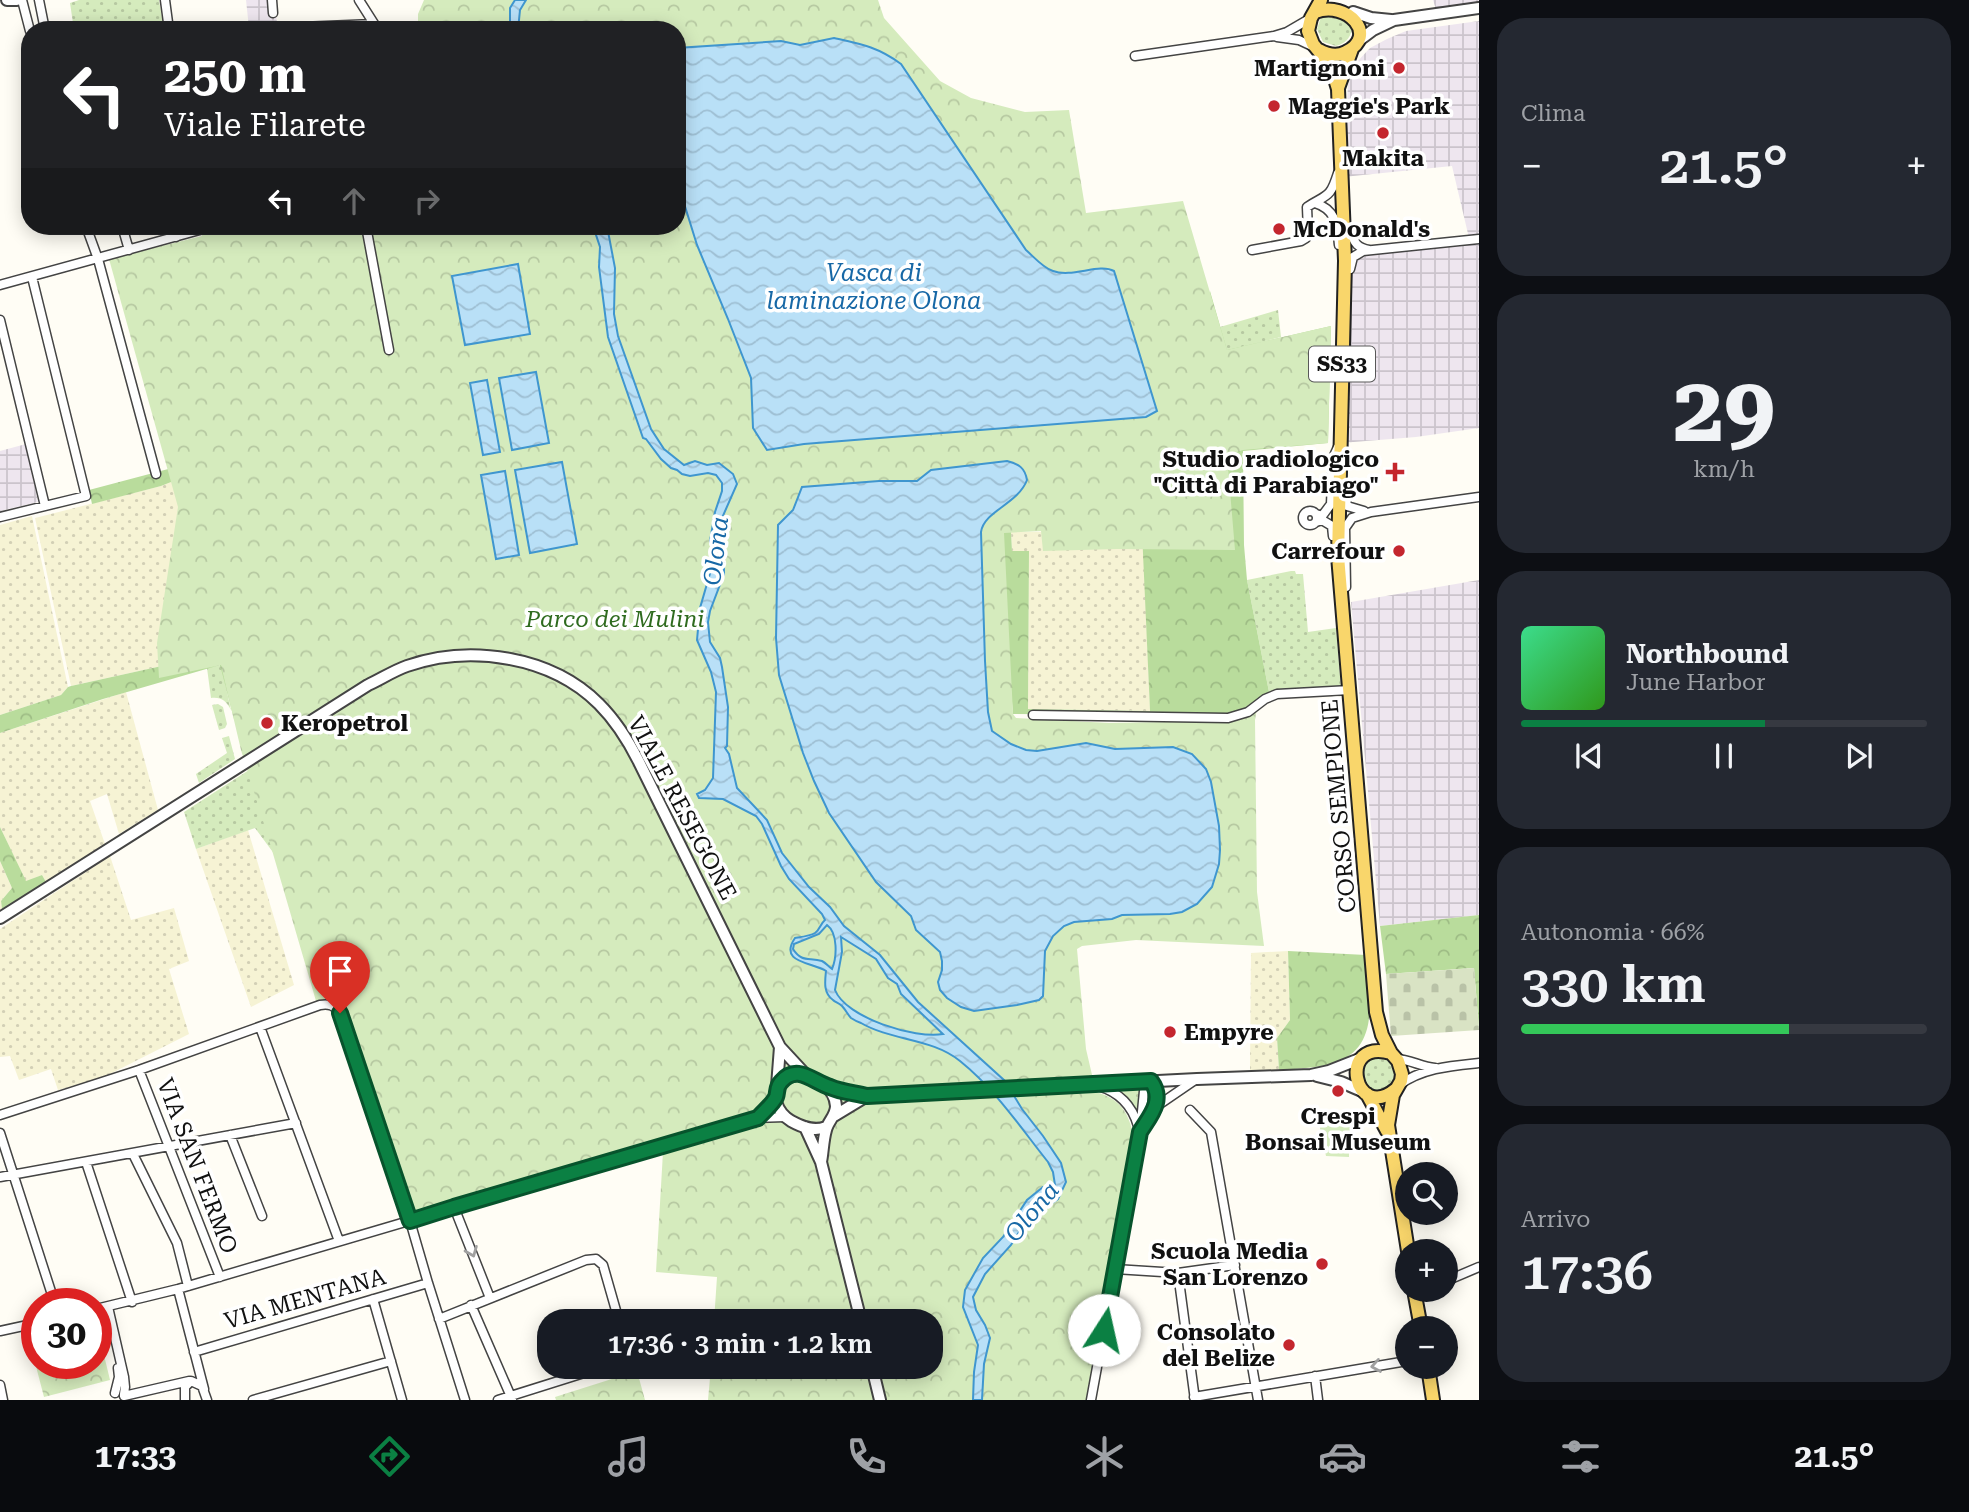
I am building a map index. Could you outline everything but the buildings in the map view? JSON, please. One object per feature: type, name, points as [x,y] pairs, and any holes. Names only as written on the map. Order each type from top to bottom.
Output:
[{"type":"main road","points":[[1315,10],[1333,3],[1348,6]]},
{"type":"main road","name":"SS33","points":[[1348,6],[1360,25],[1354,45]]},
{"type":"main road","name":"SS33","points":[[1315,10],[1308,32],[1317,49]]},
{"type":"main road","points":[[1317,49],[1329,55],[1336,55],[1345,53],[1354,45]]},
{"type":"main road","name":"CORSO SEMPIONE","points":[[1338,89],[1354,45]]},
{"type":"main road","name":"CORSO SEMPIONE","points":[[1317,49],[1331,66],[1338,89],[1342,166],[1345,284],[1338,556],[1376,1012],[1376,1026],[1364,1057]]},
{"type":"main road","name":"CORSO SEMPIONE","points":[[1376,1012],[1380,1032],[1394,1056]]},
{"type":"main road","points":[[1389,1139],[1382,1120],[1356,1077],[1358,1063],[1374,1052],[1394,1056],[1402,1074],[1388,1115],[1389,1139],[1406,1239]]},
{"type":"main road","points":[[1366,1093],[1387,1096],[1398,1087]]},
{"type":"main road","points":[[1430,1379],[1433,1400]]},
{"type":"street","points":[[8,0],[20,0],[26,20]]},
{"type":"street","points":[[8,0],[26,20]]},
{"type":"street","points":[[39,0],[43,21]]},
{"type":"street","points":[[164,0],[168,21]]},
{"type":"street","points":[[272,0],[273,13]]},
{"type":"street","points":[[359,0],[372,21]]},
{"type":"street","points":[[1348,6],[1371,18],[1394,20]]},
{"type":"street","points":[[1354,45],[1384,23],[1394,20],[1479,8]]},
{"type":"street","points":[[1135,56],[1274,36],[1296,27],[1315,10]]},
{"type":"street","points":[[1274,36],[1299,40],[1317,49]]},
{"type":"street","points":[[1252,250],[1304,240],[1308,232],[1309,205],[1332,191],[1342,166]]},
{"type":"street","name":"CORSO SEMPIONE","points":[[1315,203],[1334,215],[1340,253],[1345,261]]},
{"type":"street","points":[[1344,226],[1349,229],[1356,245],[1368,250]]},
{"type":"street","points":[[89,235],[156,474]]},
{"type":"street","points":[[125,235],[129,250]]},
{"type":"street","points":[[0,285],[183,235]]},
{"type":"street","points":[[368,235],[389,351]]},
{"type":"street","points":[[1345,284],[1353,257],[1368,250],[1479,239]]},
{"type":"street","points":[[0,517],[86,496],[32,277]]},
{"type":"street","points":[[0,320],[45,506]]},
{"type":"street","points":[[1340,445],[1345,459],[1347,506],[1371,512]]},
{"type":"street","name":"CORSO SEMPIONE","points":[[1340,445],[1333,458],[1331,504],[1322,516],[1316,518],[1332,526],[1335,586],[1342,597]]},
{"type":"street","points":[[1342,597],[1346,587],[1345,528],[1352,518],[1371,512],[1479,497]]},
{"type":"street","name":"VIALE RESEGONE","points":[[0,918],[368,685],[407,666],[428,660],[492,657],[532,665],[567,680],[597,702],[621,730],[631,745],[780,1047],[805,1074]]},
{"type":"street","points":[[1033,716],[1223,719],[1244,714],[1277,694],[1350,690]]},
{"type":"street","points":[[0,1115],[139,1070],[320,1005],[334,1006],[340,1013],[410,1221],[465,1400]]},
{"type":"street","points":[[260,1027],[339,1241]]},
{"type":"street","points":[[780,1047],[776,1093],[778,1106],[785,1117],[805,1128],[817,1130],[826,1127]]},
{"type":"street","points":[[1394,1056],[1421,1066],[1438,1068]]},
{"type":"street","points":[[1147,1086],[1197,1079],[1311,1075],[1364,1057]]},
{"type":"street","points":[[1398,1087],[1408,1079],[1438,1068],[1479,1063]]},
{"type":"street","name":"VIA SAN FERMO","points":[[139,1070],[220,1277]]},
{"type":"street","points":[[758,1118],[787,1077],[798,1074],[805,1074],[828,1087],[867,1096],[1096,1085],[1155,1086],[1157,1106]]},
{"type":"street","points":[[1311,1075],[1341,1082],[1366,1093]]},
{"type":"street","points":[[1140,1132],[1157,1106],[1197,1079]]},
{"type":"street","points":[[1096,1085],[1112,1090],[1125,1101],[1140,1132]]},
{"type":"street","points":[[1091,1400],[1147,1086]]},
{"type":"street","points":[[828,1087],[835,1100],[834,1116]]},
{"type":"street","points":[[821,1162],[826,1127],[834,1116],[867,1096]]},
{"type":"street","points":[[1190,1110],[1211,1132],[1258,1400]]},
{"type":"street","points":[[112,1306],[220,1277],[758,1118],[785,1117]]},
{"type":"street","points":[[0,1177],[296,1123]]},
{"type":"street","points":[[805,1128],[821,1162],[858,1309]]},
{"type":"street","points":[[0,1133],[50,1288]]},
{"type":"street","points":[[230,1135],[262,1216]]},
{"type":"street","points":[[133,1154],[177,1243],[188,1286]]},
{"type":"street","points":[[86,1161],[132,1302]]},
{"type":"street","points":[[454,1207],[490,1298]]},
{"type":"street","points":[[439,1319],[586,1260],[596,1259],[603,1265],[616,1309]]},
{"type":"street","points":[[1115,1269],[1178,1273],[1235,1265]]},
{"type":"street","points":[[1458,1276],[1479,1267]]},
{"type":"street","points":[[1178,1273],[1195,1398],[1395,1362]]},
{"type":"street","name":"VIA MENTANA","points":[[194,1352],[428,1283]]},
{"type":"street","points":[[177,1289],[206,1400]]},
{"type":"street","points":[[373,1299],[402,1400]]},
{"type":"street","points":[[471,1305],[511,1398]]},
{"type":"street","points":[[0,1331],[21,1326]]},
{"type":"street","points":[[112,1327],[125,1387],[118,1397]]},
{"type":"street","points":[[253,1400],[391,1361]]},
{"type":"street","points":[[185,1397],[186,1384],[196,1371],[197,1363]]},
{"type":"street","points":[[1315,1376],[1318,1400]]},
{"type":"street","points":[[498,1400],[567,1379]]},
{"type":"street","points":[[875,1379],[880,1400]]},
{"type":"street","points":[[118,1397],[190,1381],[200,1383],[204,1388]]},
{"type":"street","points":[[0,1385],[3,1400]]},
{"type":"street","points":[[166,1387],[177,1389],[185,1397]]},
{"type":"shaded area","points":[[246,0],[274,0],[277,21],[248,21]]},
{"type":"shaded area","points":[[1433,0],[1479,0],[1479,7],[1437,13]]},
{"type":"shaded area","points":[[1479,21],[1479,428],[1416,437],[1341,443],[1346,253],[1469,238],[1452,166],[1343,177],[1348,84],[1355,64],[1370,48],[1387,39],[1406,31]]},
{"type":"shaded area","points":[[274,441],[207,656],[71,686],[35,518],[161,486]]},
{"type":"shaded area","points":[[26,444],[38,502],[0,511],[0,451]]},
{"type":"shaded area","points":[[32,516],[68,687],[61,695],[0,715],[0,525]]},
{"type":"shaded area","points":[[1143,531],[1150,711],[1028,709],[1029,552],[1012,551],[1011,532]]},
{"type":"shaded area","points":[[1479,580],[1479,915],[1380,926],[1351,602]]},
{"type":"shaded area","points":[[126,692],[158,810],[119,834],[107,794],[90,801],[105,844],[46,882],[42,875],[26,882],[0,827],[0,733]]},
{"type":"shaded area","points":[[248,830],[294,985],[251,1007],[196,849]]},
{"type":"shaded area","points":[[110,856],[131,920],[174,908],[189,961],[169,969],[189,1034],[102,1078],[58,1090],[51,1069],[19,1080],[10,1056],[0,1057],[0,929]]},
{"type":"shaded area","points":[[0,861],[12,888],[1,901],[0,910]]},
{"type":"shaded area","points":[[1288,951],[1290,1020],[1277,1038],[1279,1070],[1250,1071],[1251,953]]},
{"type":"green space","points":[[79,0],[159,0],[162,21],[73,21],[70,3]]},
{"type":"green space","name":"Parco dei Mulini","points":[[424,0],[878,0],[884,18],[940,81],[971,98],[1025,112],[1069,110],[1086,213],[1183,201],[1227,350],[1331,326],[1328,443],[1243,450],[1227,455],[1235,550],[1043,551],[1041,531],[1004,533],[1013,714],[1016,718],[1109,723],[1231,721],[1246,717],[1257,708],[1257,892],[1264,946],[1136,940],[1082,946],[1077,949],[1086,1049],[1096,1092],[1118,1103],[1126,1114],[1134,1138],[1086,1400],[708,1400],[710,1379],[943,1379],[943,1309],[715,1309],[717,1277],[656,1272],[663,1152],[661,1143],[425,1212],[416,1213],[409,1208],[344,1011],[332,1001],[316,1001],[241,750],[221,665],[159,678],[157,643],[178,507],[109,259],[202,235],[686,235],[686,21],[418,21]]},
{"type":"green space","points":[[1333,11],[1352,25],[1348,38],[1336,46],[1323,42],[1317,29],[1321,17]]},
{"type":"green space","points":[[1210,291],[1227,350],[1331,326],[1328,443],[1243,451],[1247,580],[1269,692],[1239,713],[1013,714],[998,532],[1011,532],[1012,551],[1029,551],[1028,709],[1150,711],[1142,531]]},
{"type":"green space","points":[[1278,310],[1281,337],[1227,351],[1220,327]]},
{"type":"green space","points":[[274,441],[161,486],[92,504],[89,490]]},
{"type":"green space","points":[[1291,571],[1303,574],[1308,632],[1336,628],[1341,688],[1269,692],[1247,580]]},
{"type":"green space","points":[[302,640],[234,719],[220,665],[0,733],[0,715],[61,695],[71,686],[207,656]]},
{"type":"green space","points":[[221,665],[231,710],[223,700],[211,698],[207,668]]},
{"type":"green space","points":[[351,704],[275,855],[255,828],[196,849],[184,812]]},
{"type":"green space","points":[[212,705],[223,707],[227,724],[219,730]]},
{"type":"green space","points":[[229,736],[235,759],[199,783],[196,774],[227,753],[222,738]]},
{"type":"green space","points":[[0,827],[26,881],[42,875],[46,882],[2,909],[1,901],[12,888],[0,861]]},
{"type":"green space","points":[[1479,915],[1479,1029],[1474,968],[1386,974],[1380,926]]},
{"type":"green space","points":[[1288,951],[1366,955],[1369,1021],[1365,1036],[1357,1048],[1345,1058],[1327,1065],[1279,1070],[1277,1038],[1290,1020]]},
{"type":"green space","points":[[1474,968],[1479,1030],[1391,1036],[1386,974]]},
{"type":"green space","points":[[1379,1057],[1391,1062],[1396,1074],[1391,1086],[1379,1091],[1367,1086],[1362,1074],[1367,1062]]},
{"type":"green space","points":[[1141,1088],[1137,1117],[1115,1089]]},
{"type":"green space","points":[[1317,1114],[1352,1117],[1355,1122],[1354,1140],[1349,1140],[1349,1157],[1326,1156]]},
{"type":"green space","points":[[39,1379],[110,1379],[110,1380],[44,1397]]},
{"type":"green space","points":[[612,1379],[639,1379],[645,1400],[556,1400],[555,1397]]},
{"type":"water","points":[[515,0],[526,0],[520,10],[519,21],[510,21],[510,8]]},
{"type":"water","name":"Vasca di laminazione Olona","points":[[834,38],[861,44],[893,58],[901,64],[1026,250],[1049,270],[1060,273],[1101,269],[1114,271],[1157,411],[1146,417],[804,444],[767,450],[753,428],[751,378],[697,245],[686,210],[686,47],[781,41],[800,45]]},
{"type":"water","name":"Olona","points":[[596,235],[609,235],[615,268],[614,314],[618,336],[651,429],[664,449],[684,465],[695,461],[707,465],[719,463],[733,474],[737,484],[722,518],[720,535],[724,574],[708,622],[710,642],[722,667],[728,707],[725,748],[729,754],[737,788],[767,820],[782,853],[844,926],[880,955],[918,1002],[1005,1081],[1061,1163],[1066,1182],[1058,1199],[1034,1208],[1011,1245],[985,1274],[973,1297],[976,1310],[990,1338],[984,1364],[982,1400],[973,1400],[978,1345],[963,1307],[965,1290],[983,1258],[1003,1237],[1027,1200],[1043,1187],[1055,1185],[1053,1172],[1007,1109],[960,1061],[937,1048],[873,1029],[856,1021],[830,997],[825,987],[826,971],[799,960],[791,952],[795,938],[811,935],[818,930],[825,920],[822,914],[789,879],[756,816],[723,799],[699,798],[697,794],[705,790],[713,778],[716,692],[711,672],[697,640],[700,608],[713,563],[714,553],[710,541],[722,483],[716,475],[708,473],[690,476],[671,468],[643,438],[608,337],[599,267],[600,247]],"holes":[[[827,925],[836,945],[832,969],[822,961],[803,958],[793,949],[794,944],[819,934]],[[841,937],[876,959],[888,978],[897,984],[901,994],[943,1034],[899,1030],[867,1018],[842,1000],[835,990],[842,952]]]},
{"type":"water","points":[[518,264],[530,334],[465,345],[452,276]]},
{"type":"water","points":[[536,372],[549,443],[512,450],[499,378]]},
{"type":"water","points":[[487,380],[500,452],[483,455],[470,383]]},
{"type":"water","points":[[1007,461],[1021,467],[1027,480],[1016,495],[988,518],[981,532],[985,661],[992,731],[1026,750],[1037,751],[1086,743],[1115,749],[1173,747],[1192,754],[1206,769],[1211,782],[1219,826],[1220,850],[1212,887],[1197,904],[1182,912],[1170,914],[1122,915],[1064,926],[1053,936],[1045,951],[1043,996],[1039,1000],[974,1011],[961,1007],[940,990],[940,952],[916,930],[911,916],[876,882],[829,813],[814,781],[779,675],[776,638],[778,525],[793,510],[802,487],[917,481],[931,470]]},
{"type":"water","points":[[562,462],[577,544],[530,553],[515,470]]},
{"type":"water","points":[[505,471],[519,555],[496,559],[481,475]]},
{"type":"place","name":"Martignoni","points":[[1399,68]]},
{"type":"place","name":"Maggie's Park","points":[[1274,106]]},
{"type":"place","name":"Makita","points":[[1383,133]]},
{"type":"place","name":"McDonald's","points":[[1279,229]]},
{"type":"place","name":"Studio radiologico \"Città di Parabiago\"","points":[[1395,472]]},
{"type":"place","name":"Carrefour","points":[[1399,551]]},
{"type":"place","name":"Keropetrol","points":[[267,723]]},
{"type":"place","name":"Empyre","points":[[1170,1032]]},
{"type":"place","name":"Crespi Bonsai Museum","points":[[1338,1091]]},
{"type":"place","name":"Scuola Media San Lorenzo","points":[[1322,1264]]},
{"type":"place","name":"Consolato del Belize","points":[[1289,1345]]},
{"type":"route","points":[[340,1013],[410,1221],[758,1118],[775,1098],[780,1083],[787,1077],[798,1074],[805,1074],[828,1087],[867,1096],[1151,1081],[1155,1086],[1157,1106],[1140,1132],[1104,1330]]}]
